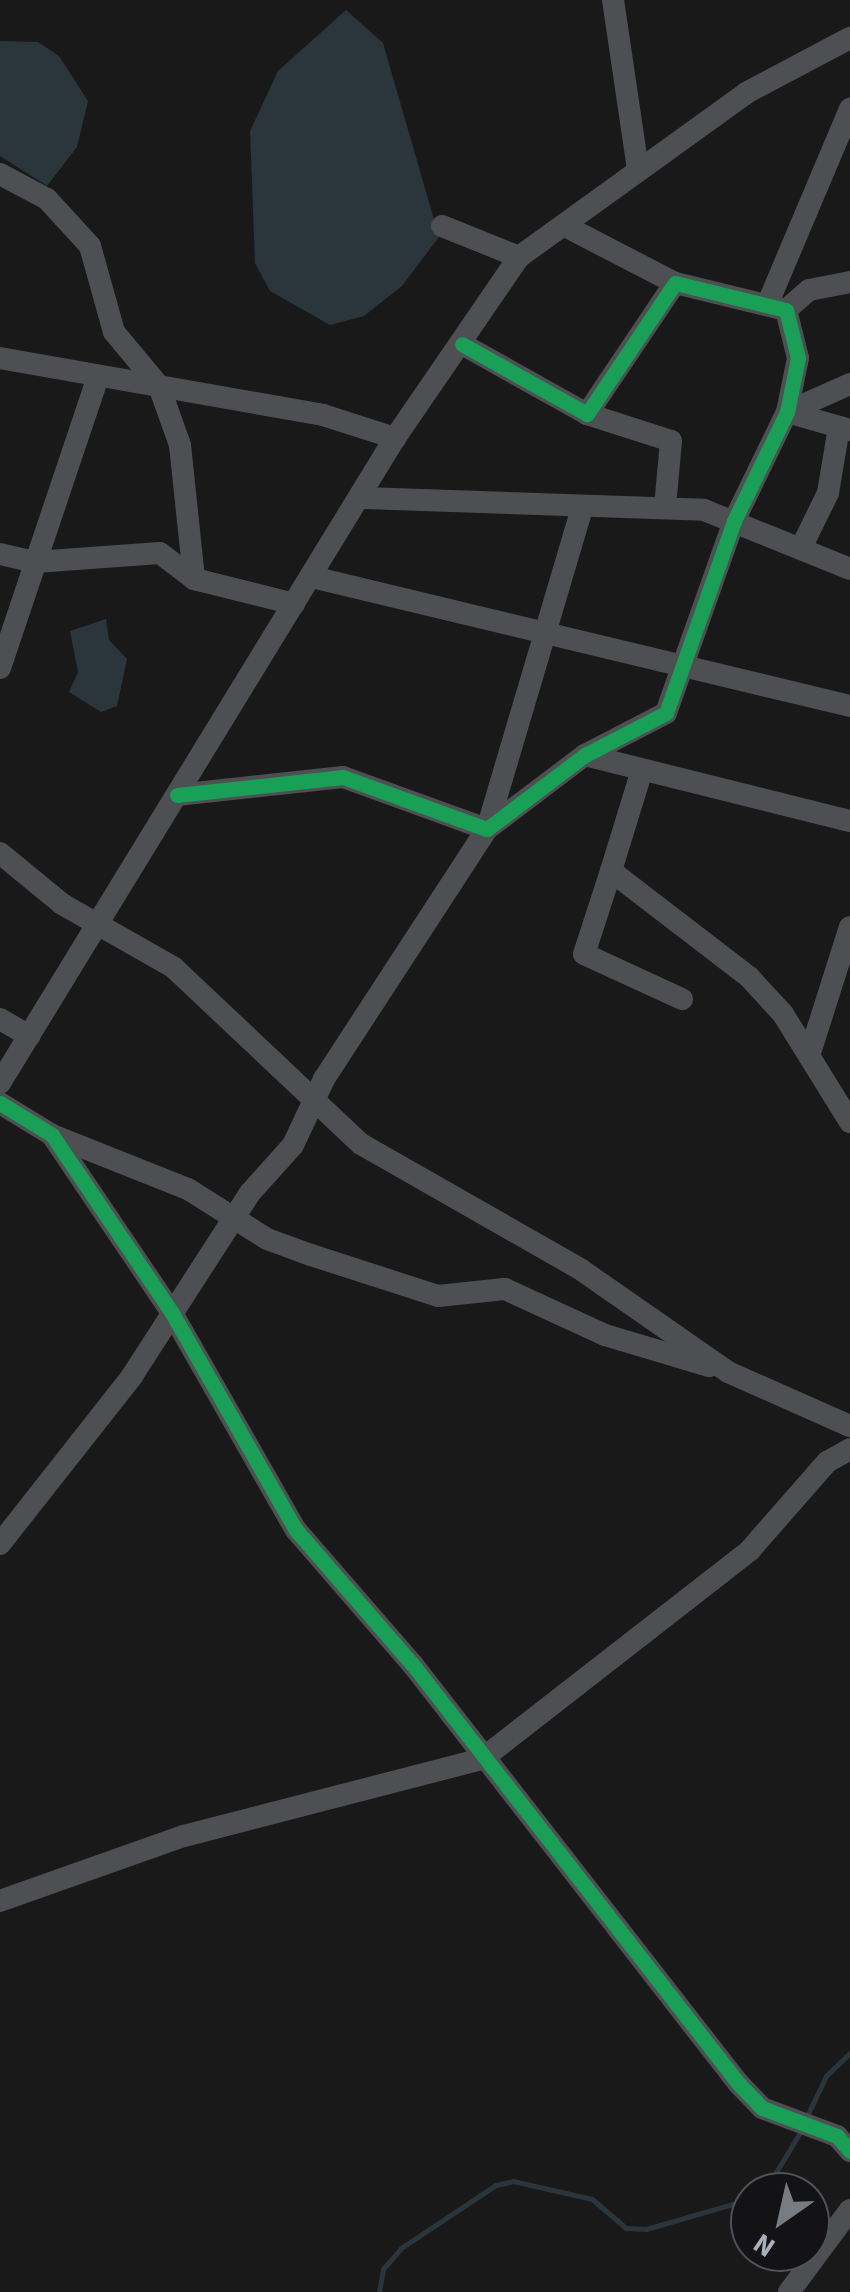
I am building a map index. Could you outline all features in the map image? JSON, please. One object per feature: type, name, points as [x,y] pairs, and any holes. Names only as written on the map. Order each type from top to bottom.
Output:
[{"type":"street","points":[[610,6],[638,169]]},
{"type":"street","points":[[0,1082],[95,919],[364,498],[395,438],[519,258],[746,93],[850,38]]},
{"type":"street","points":[[487,830],[585,756],[666,713],[734,520],[787,412],[798,358],[777,306],[850,109]]},
{"type":"street","points":[[0,174],[47,199],[90,246],[114,332],[158,386],[180,445],[194,578]]},
{"type":"street","points":[[442,226],[519,258]]},
{"type":"street","points":[[564,226],[676,283],[777,306],[810,290],[850,282]]},
{"type":"street","points":[[587,414],[676,283]]},
{"type":"street","points":[[462,344],[587,414],[671,441],[664,507]]},
{"type":"street","points":[[0,358],[98,380],[158,386],[323,415],[395,438]]},
{"type":"street","points":[[0,668],[98,380]]},
{"type":"street","points":[[787,412],[850,384]]},
{"type":"street","points":[[787,412],[845,428],[828,494],[802,546]]},
{"type":"street","points":[[364,498],[582,509],[664,507],[734,520],[850,569]]},
{"type":"street","points":[[0,1544],[37,1506],[315,1104],[487,830],[540,634],[582,509]]},
{"type":"street","points":[[0,554],[35,562],[160,553],[194,578],[294,604]]},
{"type":"street","points":[[312,577],[850,706]]},
{"type":"street","points":[[585,756],[850,821]]},
{"type":"street","points":[[642,770],[584,954],[682,999]]},
{"type":"street","points":[[177,794],[343,776],[487,830]]},
{"type":"street","points":[[0,852],[62,904],[95,919],[173,967],[361,1144],[580,1269],[728,1372]]},
{"type":"street","points":[[612,871],[710,940],[783,1014],[850,1122]]},
{"type":"street","points":[[810,1056],[850,927]]},
{"type":"street","points":[[0,1019],[29,1036]]},
{"type":"street","points":[[0,1103],[52,1135],[188,1189],[232,1219],[398,1284],[438,1296],[504,1289],[605,1335],[728,1372],[850,1426]]},
{"type":"street","points":[[52,1135],[172,1313],[296,1530],[762,2108],[837,2136],[850,2151]]},
{"type":"street","points":[[0,1901],[184,1836],[482,1759],[750,1550],[827,1462],[850,1449]]},
{"type":"street","points":[[789,2292],[850,2210]]},
{"type":"shaded area","points":[[346,10],[383,43],[439,237],[402,286],[364,316],[330,325],[270,291],[255,263],[250,131],[278,71]]},
{"type":"shaded area","points":[[0,41],[38,42],[59,56],[88,101],[77,147],[47,186],[0,156]]},
{"type":"shaded area","points":[[106,619],[109,640],[127,659],[117,706],[101,712],[69,692],[78,672],[70,631]]},
{"type":"waterway","points":[[807,2116],[826,2076],[850,2053]]},
{"type":"waterway","points":[[776,2172],[801,2131]]},
{"type":"waterway","points":[[379,2292],[383,2269],[401,2248],[496,2185],[513,2181],[592,2199],[626,2228],[646,2229],[730,2205]]},
{"type":"cycle path","points":[[177,795],[343,777],[487,829],[585,755],[666,713],[734,521],[787,412],[798,358],[786,310],[675,283],[587,414],[462,344]]},
{"type":"cycle path","points":[[0,1103],[52,1135],[172,1313],[296,1530],[413,1665],[738,2083],[762,2108],[837,2136],[850,2151]]}]
